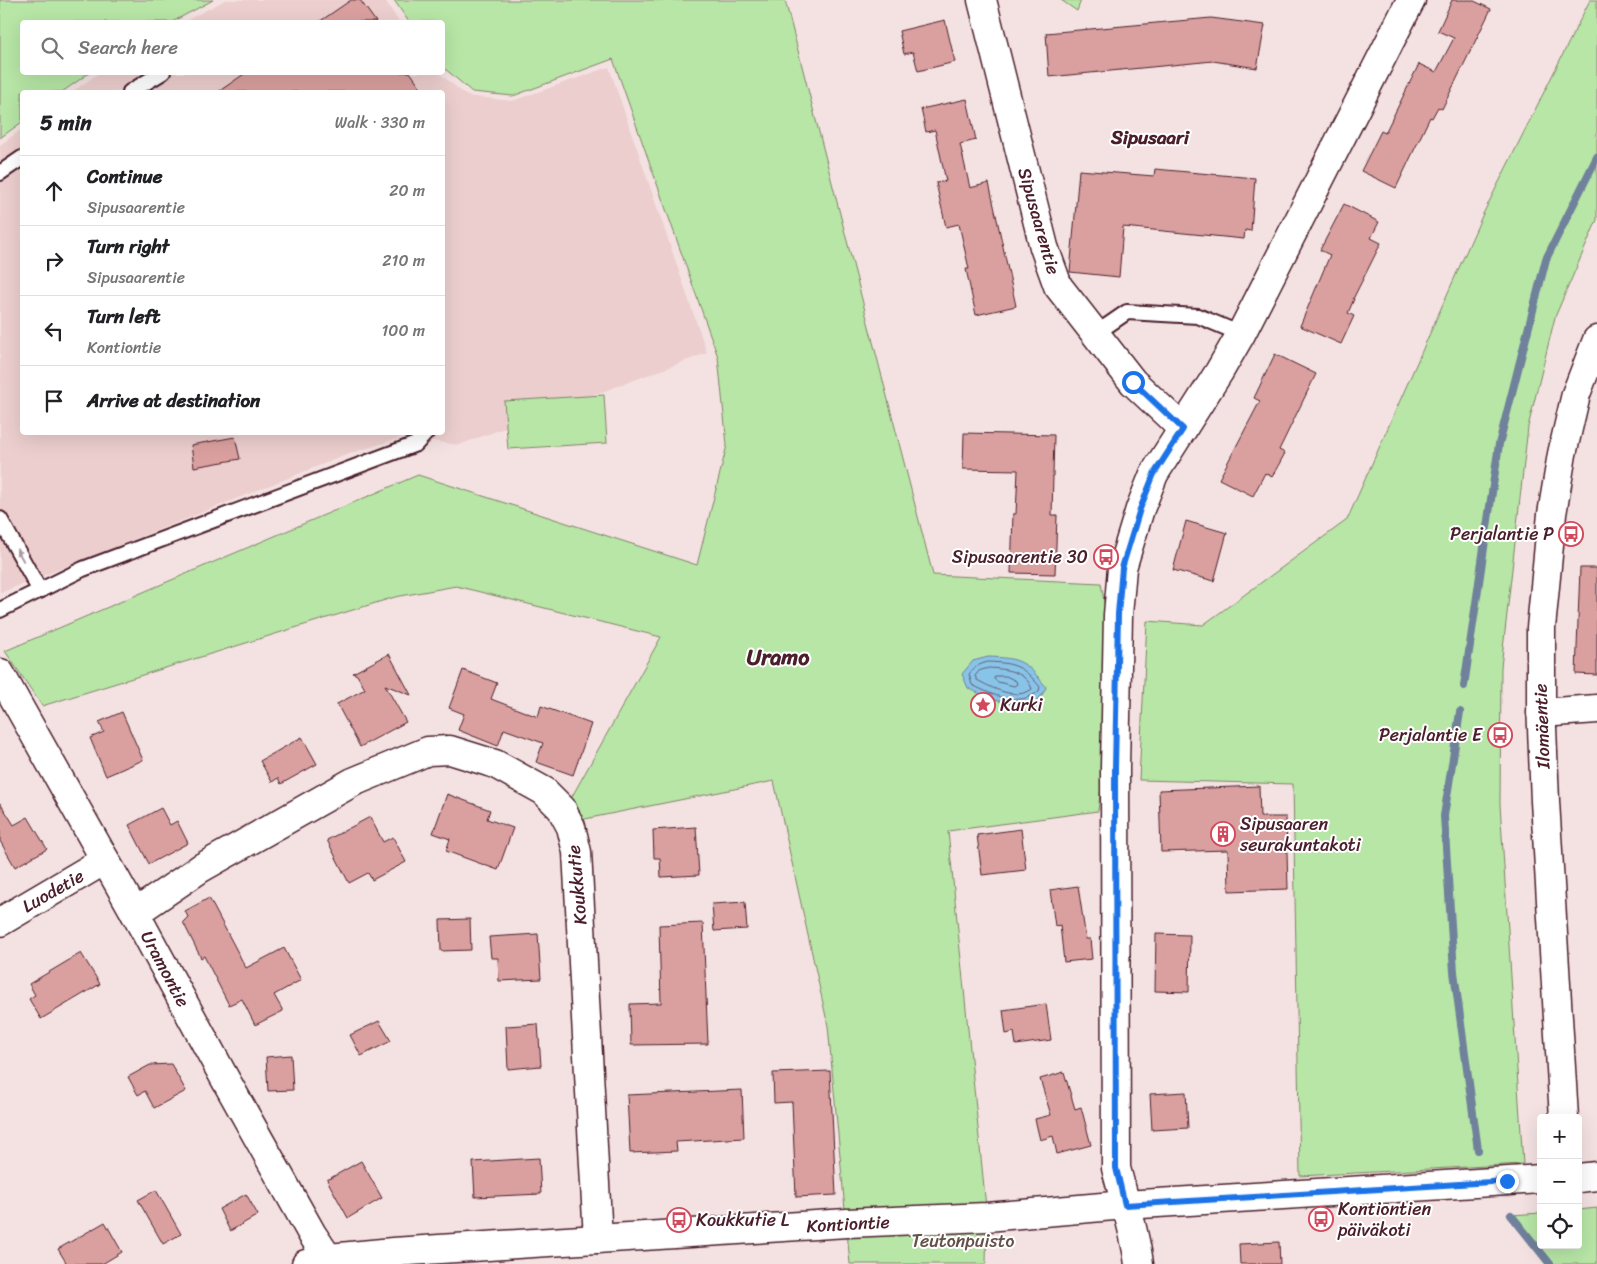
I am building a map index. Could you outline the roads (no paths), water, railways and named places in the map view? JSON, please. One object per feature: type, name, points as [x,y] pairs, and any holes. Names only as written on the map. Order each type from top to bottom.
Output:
[{"type":"street","name":"Sipusaarentie","points":[[982,0],[1044,247],[1058,286],[1133,382],[1183,429]]},
{"type":"street","points":[[1139,1264],[1136,1238],[1125,1205],[1116,1168],[1115,768],[1118,614],[1122,568],[1140,509],[1154,474],[1241,334],[1411,0]]},
{"type":"street","name":"Ilomäentie","points":[[1564,1114],[1545,801],[1541,713],[1541,628],[1552,514],[1562,454],[1576,394],[1597,340]]},
{"type":"street","name":"Uramontie","points":[[0,673],[312,1234],[322,1262]]},
{"type":"street","points":[[1541,713],[1597,709]]},
{"type":"street","name":"Koukkutie","points":[[135,913],[201,868],[353,782],[428,752],[450,750],[495,764],[544,791],[564,814],[571,827],[577,852],[598,1238]]},
{"type":"street","name":"Luodetie","points":[[0,922],[105,860]]},
{"type":"street","points":[[1582,1178],[1597,1176]]},
{"type":"street","name":"Kontiontie","points":[[322,1262],[403,1251],[847,1223],[987,1217],[1125,1205],[1537,1179]]},
{"type":"lane","points":[[133,90],[158,75]]},
{"type":"lane","points":[[0,173],[20,159]]},
{"type":"lane","points":[[1095,334],[1127,312],[1198,316],[1241,334]]},
{"type":"lane","points":[[0,610],[83,569],[416,444],[424,435]]},
{"type":"lane","points":[[0,520],[40,591]]},
{"type":"water","points":[[988,657],[1008,658],[1027,666],[1046,687],[1040,697],[1032,703],[1022,705],[1011,704],[968,688],[962,674],[973,661]]},
{"type":"waterway","points":[[1464,686],[1499,444],[1546,259],[1597,157]]},
{"type":"waterway","points":[[1460,712],[1444,816],[1454,972],[1478,1150]]},
{"type":"waterway","points":[[1511,1215],[1550,1264]]},
{"type":"place","name":"Perjalantie P","points":[[1571,534]]},
{"type":"place","name":"Sipusaarentie 30","points":[[1106,557]]},
{"type":"place","name":"Kurki","points":[[983,705]]},
{"type":"place","name":"Perjalantie E","points":[[1500,735]]},
{"type":"place","name":"Sipusaaren seurakuntakoti","points":[[1223,834]]},
{"type":"place","name":"Kontiontien päiväkoti","points":[[1321,1219]]},
{"type":"place","name":"Koukkutie L","points":[[679,1220]]},
{"type":"district","name":"Sipusaari","points":[[1150,137]]},
{"type":"district","name":"Uramo","points":[[778,657]]},
{"type":"park label","name":"Teutonpuisto","points":[[963,1241]]}]
